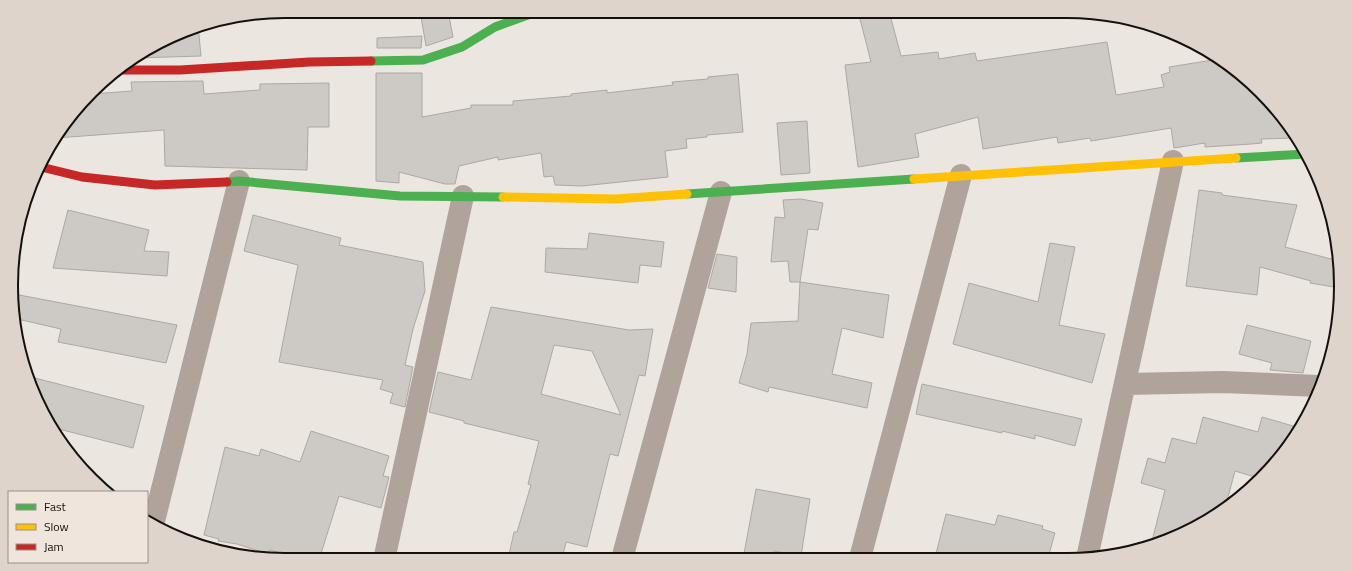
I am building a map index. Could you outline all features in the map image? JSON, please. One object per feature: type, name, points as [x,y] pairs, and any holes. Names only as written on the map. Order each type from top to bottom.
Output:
[{"type":"street","points":[[127,70],[180,70],[309,62],[423,60],[462,47],[495,27],[520,18]]},
{"type":"street","points":[[45,168],[82,177],[155,186],[238,181],[400,196],[615,199],[1173,161],[1299,154]]},
{"type":"street","points":[[1088,552],[1173,161]]},
{"type":"street","points":[[861,553],[961,175]]},
{"type":"street","points":[[154,518],[238,181]]},
{"type":"street","points":[[624,553],[721,192]]},
{"type":"street","points":[[386,553],[463,196]]},
{"type":"street","points":[[1125,384],[1223,382],[1315,386]]},
{"type":"building","points":[[421,18],[449,18],[453,37],[426,46]]},
{"type":"building","points":[[860,18],[891,18],[901,56],[938,52],[939,59],[975,53],[977,61],[1107,42],[1116,95],[1164,87],[1161,75],[1170,72],[1169,67],[1211,60],[1229,73],[1256,96],[1268,109],[1290,138],[1261,139],[1262,143],[1205,147],[1205,143],[1174,148],[1171,128],[1091,141],[1090,138],[1058,143],[1057,137],[983,149],[978,117],[915,134],[919,157],[858,167],[845,65],[871,62]]},
{"type":"building","points":[[199,32],[201,56],[146,58],[183,38]]},
{"type":"building","points":[[422,36],[421,48],[377,48],[377,38]]},
{"type":"building","points":[[376,73],[422,73],[422,117],[471,108],[471,105],[513,105],[513,101],[571,96],[571,94],[607,90],[607,93],[673,85],[672,82],[708,79],[708,77],[738,74],[743,132],[707,135],[707,137],[686,139],[687,148],[665,151],[668,177],[582,186],[555,185],[553,176],[544,177],[541,153],[498,160],[498,157],[459,166],[455,184],[445,184],[399,172],[399,183],[376,181]]},
{"type":"building","points":[[203,81],[204,94],[260,90],[260,84],[329,83],[329,127],[308,127],[307,170],[165,166],[164,130],[63,138],[84,109],[99,93],[132,91],[131,82]]},
{"type":"building","points":[[807,121],[810,173],[781,175],[777,123]]},
{"type":"building","points":[[1199,190],[1222,193],[1222,195],[1297,205],[1285,247],[1332,259],[1334,287],[1310,283],[1311,281],[1260,267],[1257,295],[1186,286]]},
{"type":"building","points":[[801,199],[823,203],[818,230],[808,229],[800,282],[790,282],[788,261],[771,262],[775,217],[785,218],[783,200]]},
{"type":"building","points":[[68,210],[149,230],[144,251],[169,252],[167,276],[53,268]]},
{"type":"building","points":[[253,215],[341,238],[339,245],[423,262],[425,291],[413,329],[405,365],[413,367],[405,407],[390,403],[393,393],[380,389],[383,380],[279,362],[298,265],[244,251]]},
{"type":"building","points":[[589,233],[664,242],[661,267],[640,265],[638,283],[545,272],[546,248],[587,249]]},
{"type":"building","points":[[1050,243],[1075,247],[1059,325],[1105,334],[1092,383],[953,344],[969,283],[1038,302]]},
{"type":"building","points":[[717,254],[737,257],[736,292],[708,288]]},
{"type":"building","points":[[800,282],[889,295],[883,338],[842,328],[832,374],[872,383],[867,408],[769,387],[768,392],[739,383],[747,354],[751,323],[798,321]]},
{"type":"building","points":[[19,295],[177,325],[166,363],[58,342],[61,329],[20,320]]},
{"type":"building","points":[[491,307],[629,330],[653,329],[645,376],[639,375],[618,456],[610,454],[587,547],[566,542],[563,553],[509,553],[514,532],[517,532],[531,485],[528,484],[539,441],[464,423],[464,421],[429,412],[438,372],[471,380]],"holes":[[[554,345],[592,351],[621,415],[541,394]]]},
{"type":"building","points":[[1247,325],[1311,341],[1303,373],[1270,370],[1272,363],[1239,354]]},
{"type":"building","points":[[34,378],[144,406],[133,448],[60,429],[46,404]]},
{"type":"building","points":[[922,384],[1082,419],[1075,446],[1035,435],[1035,439],[916,414]]},
{"type":"building","points":[[1203,417],[1258,432],[1262,417],[1294,426],[1279,448],[1254,477],[1235,471],[1227,499],[1185,525],[1153,539],[1165,490],[1141,483],[1148,458],[1165,463],[1172,438],[1196,444]]},
{"type":"building","points":[[311,431],[389,456],[383,476],[389,477],[381,508],[339,496],[321,553],[278,553],[270,550],[269,552],[260,552],[237,544],[218,541],[219,539],[204,535],[225,447],[259,456],[261,449],[300,462]]},
{"type":"building","points":[[756,489],[810,499],[801,553],[785,553],[774,551],[774,553],[744,553]]},
{"type":"building","points":[[946,514],[995,525],[998,515],[1043,526],[1042,529],[1055,533],[1049,553],[936,553]]},
{"type":"traffic: fast","points":[[371,61],[423,60],[462,47],[495,27],[520,18]]},
{"type":"traffic: fast","points":[[1236,158],[1299,154]]},
{"type":"traffic: fast","points":[[687,194],[914,179]]},
{"type":"traffic: fast","points":[[227,182],[239,181],[400,196],[503,197]]},
{"type":"traffic: slow","points":[[914,179],[1236,158]]},
{"type":"traffic: slow","points":[[503,197],[615,199],[687,194]]},
{"type":"traffic: jam","points":[[127,70],[180,70],[309,62],[371,61]]},
{"type":"traffic: jam","points":[[45,168],[82,177],[155,185],[227,182]]}]
